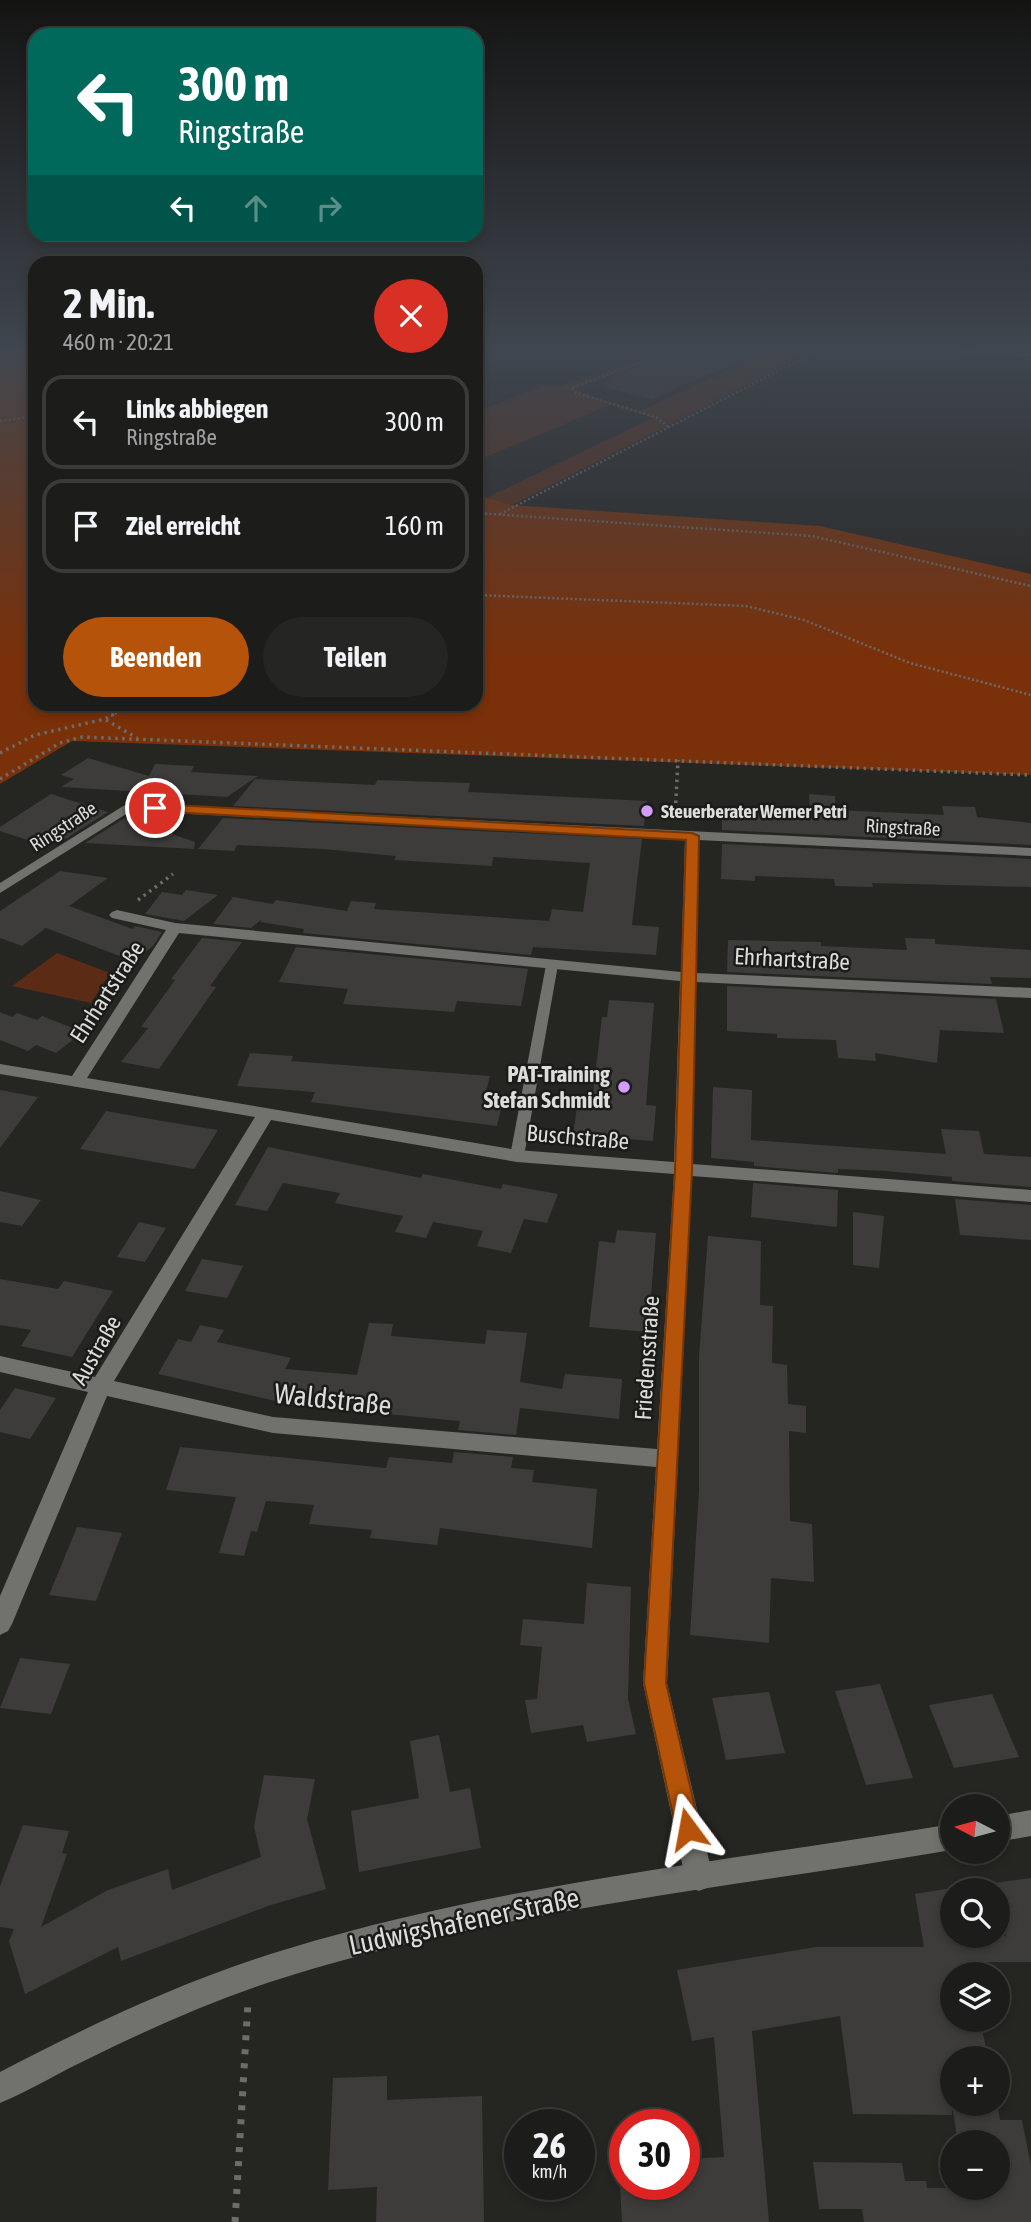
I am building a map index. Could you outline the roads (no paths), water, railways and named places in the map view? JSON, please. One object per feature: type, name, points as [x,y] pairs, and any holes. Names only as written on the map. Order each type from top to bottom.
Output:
[{"type":"street","name":"Ringstraße","points":[[0,889],[128,807],[1031,852]]},
{"type":"street","name":"Friedensstraße","points":[[683,836],[686,977],[683,1171],[665,1459],[655,1683],[699,1877]]},
{"type":"street","name":"Ehrhartstraße","points":[[117,915],[175,928],[686,977],[1031,993]]},
{"type":"street","name":"Ehrhartstraße","points":[[77,1081],[175,928]]},
{"type":"street","name":"Buschstraße","points":[[0,1069],[517,1156],[1031,1196]]},
{"type":"street","name":"Austraße","points":[[0,1624],[100,1387],[265,1115]]},
{"type":"street","name":"Waldstraße","points":[[0,1364],[273,1425],[665,1459]]},
{"type":"street","points":[[1010,1827],[1031,1823]]},
{"type":"street","name":"Ludwigshafener Straße","points":[[0,2088],[99,2035],[249,1977],[326,1951],[509,1908],[699,1877],[807,1863],[940,1839]]},
{"type":"lane","points":[[517,1156],[552,965]]},
{"type":"place","name":"Steuerberater Werner Petri","points":[[647,811]]},
{"type":"place","name":"PAT-Training Stefan Schmidt","points":[[624,1087]]}]
